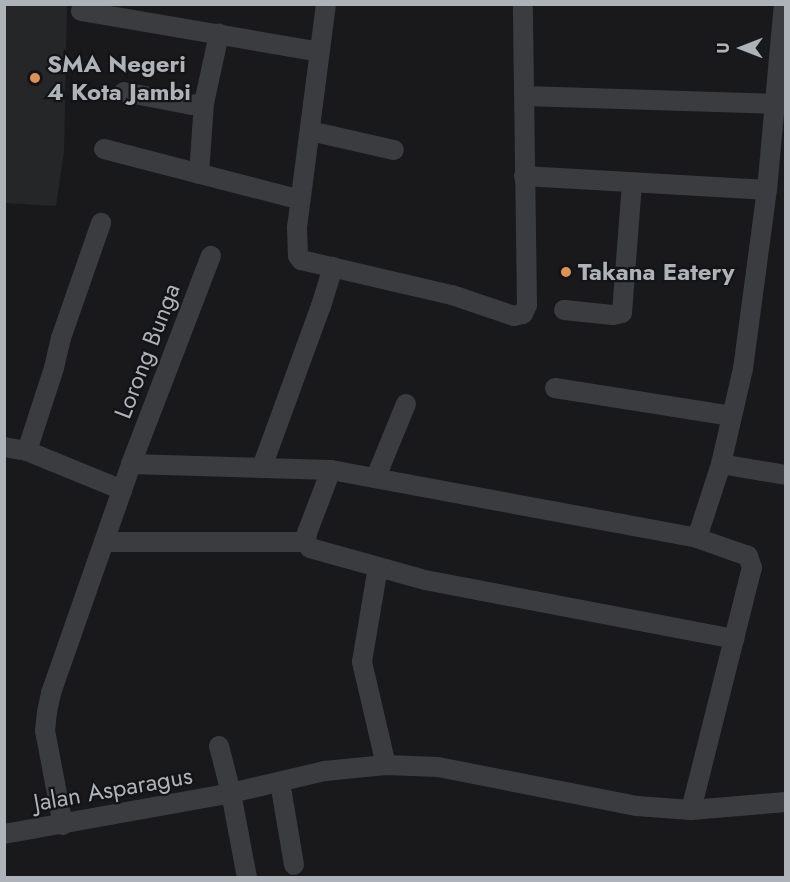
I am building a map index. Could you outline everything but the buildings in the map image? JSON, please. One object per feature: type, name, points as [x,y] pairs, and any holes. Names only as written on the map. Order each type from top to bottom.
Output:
[{"type":"street","points":[[326,4],[297,228],[298,256],[301,260],[452,295],[519,316],[525,311],[527,305],[523,4]]},
{"type":"street","points":[[697,538],[721,464],[743,369],[767,190],[777,142],[773,104],[784,4]]},
{"type":"street","points":[[81,11],[320,52]]},
{"type":"street","points":[[199,174],[204,103],[219,34]]},
{"type":"street","points":[[124,92],[192,105],[204,103]]},
{"type":"street","points":[[525,96],[773,104]]},
{"type":"street","points":[[310,131],[394,150]]},
{"type":"street","points":[[104,150],[301,200]]},
{"type":"street","points":[[524,176],[767,190]]},
{"type":"street","points":[[564,310],[613,315],[622,313],[632,182]]},
{"type":"street","points":[[27,451],[54,368],[61,338],[101,223]]},
{"type":"street","name":"Lorong Bunga","points":[[63,825],[45,731],[46,712],[131,464],[211,256]]},
{"type":"street","points":[[262,467],[333,267]]},
{"type":"street","points":[[555,388],[732,416]]},
{"type":"street","points":[[376,477],[406,404]]},
{"type":"street","points":[[4,447],[27,451],[122,490]]},
{"type":"street","points":[[131,464],[331,470],[697,538],[748,555],[752,562],[691,810]]},
{"type":"street","points":[[721,464],[786,475]]},
{"type":"street","points":[[306,542],[331,470]]},
{"type":"street","points":[[104,542],[306,542]]},
{"type":"street","points":[[306,542],[310,548],[425,580],[734,639]]},
{"type":"street","points":[[378,567],[362,662],[386,765]]},
{"type":"street","points":[[219,746],[247,878]]},
{"type":"street","name":"Jalan Asparagus","points":[[4,834],[231,794],[336,769],[386,765],[438,767],[637,806],[691,810],[786,802]]},
{"type":"street","points":[[280,782],[294,865]]},
{"type":"shaded area","name":"SMA Negeri 4 Kota Jambi","points":[[4,5],[67,5],[64,152],[56,206],[5,203]]},
{"type":"place","name":"SMA Negeri 4 Kota Jambi","points":[[35,78]]},
{"type":"place","name":"Takana Eatery","points":[[566,272]]}]
